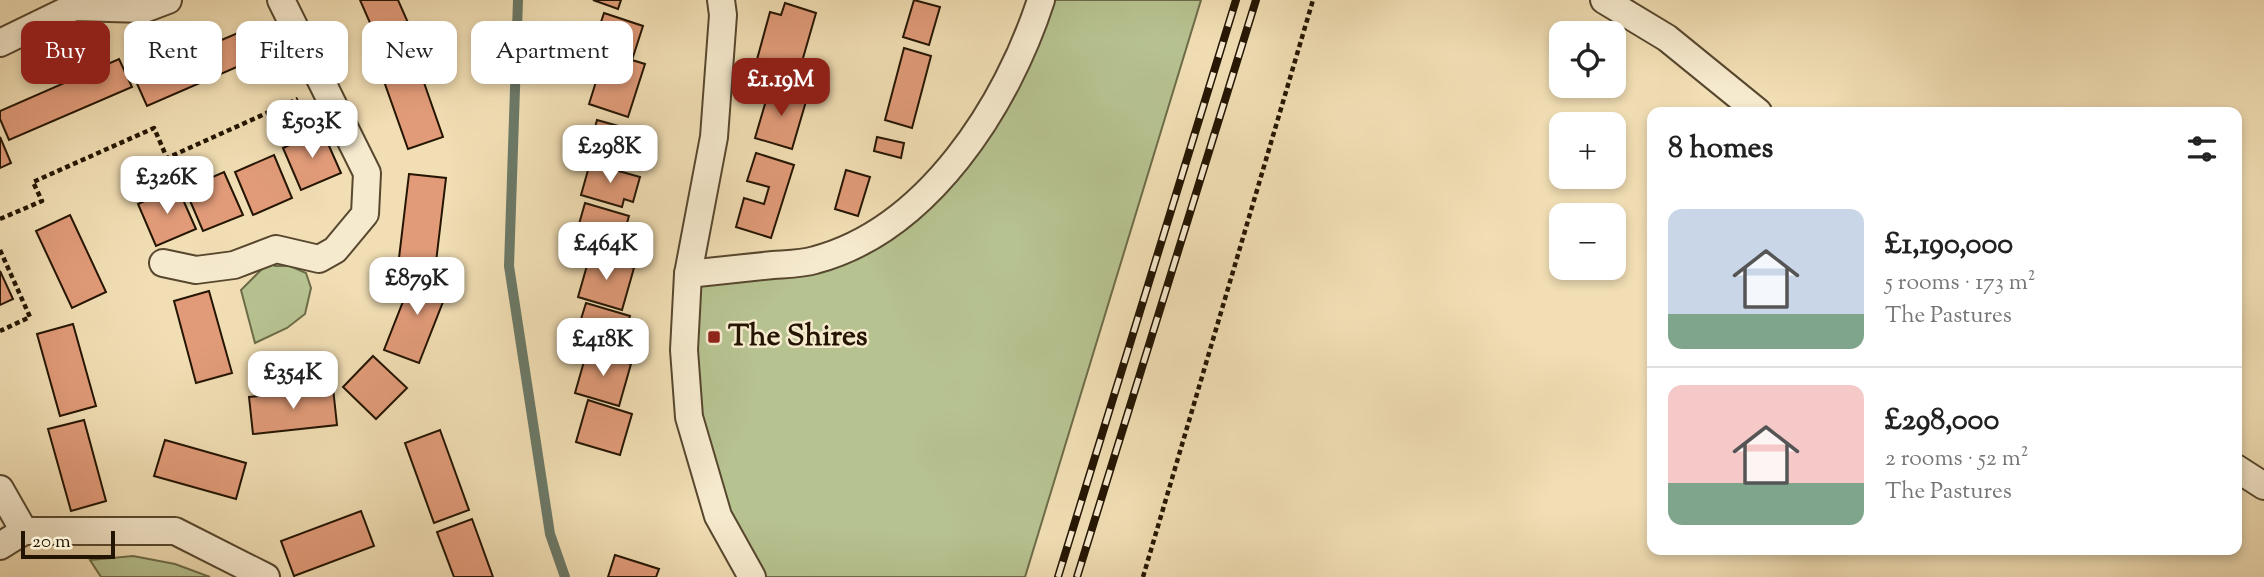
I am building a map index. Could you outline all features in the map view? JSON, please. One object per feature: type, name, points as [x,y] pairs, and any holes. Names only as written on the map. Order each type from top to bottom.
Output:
[{"type":"street","points":[[0,43],[74,7],[144,9],[168,0]]},
{"type":"street","points":[[163,263],[196,270],[234,265],[275,249],[319,259],[335,250],[365,214],[367,173],[282,0]]},
{"type":"street","points":[[721,0],[723,15],[714,137],[688,274],[684,350],[689,417],[718,516],[752,577]]},
{"type":"street","points":[[688,274],[815,260],[863,241],[903,216],[953,164],[1002,94],[1041,0]]},
{"type":"street","points":[[1604,0],[1667,38],[1752,107]]},
{"type":"street","points":[[2242,472],[2264,486]]},
{"type":"street","points":[[0,489],[24,531]]},
{"type":"street","points":[[0,546],[24,531],[175,531],[266,577]]},
{"type":"path","points":[[1143,577],[1313,0]]},
{"type":"path","points":[[0,219],[42,201],[33,182],[154,128],[167,158],[324,87]]},
{"type":"path","points":[[0,250],[30,317],[0,331]]},
{"type":"green space","points":[[1044,0],[1201,0],[1025,577],[756,577],[718,516],[693,413],[691,270],[819,256],[903,216],[995,107]]},
{"type":"green space","points":[[275,259],[275,266],[290,266],[306,273],[311,288],[305,314],[287,328],[255,343],[241,290]]},
{"type":"green space","points":[[133,556],[175,564],[210,577],[101,577],[90,560]]},
{"type":"building","points":[[360,0],[398,0],[407,21],[369,21]]},
{"type":"building","points":[[593,0],[621,0],[618,9]]},
{"type":"building","points":[[914,0],[940,7],[929,45],[903,37]]},
{"type":"building","points":[[785,3],[816,13],[799,72],[813,76],[807,95],[782,88],[787,72],[756,63],[770,12],[781,15]]},
{"type":"building","points":[[604,13],[628,21],[601,21]]},
{"type":"building","points":[[633,23],[643,26],[633,57]]},
{"type":"building","points":[[236,34],[236,67],[222,73],[222,40]]},
{"type":"building","points":[[904,48],[931,56],[912,128],[885,120]]},
{"type":"building","points":[[119,59],[124,70],[124,84],[131,84],[132,87],[9,140],[0,119],[0,111],[62,84],[110,84],[110,63]]},
{"type":"building","points":[[633,60],[645,64],[628,117],[589,104],[595,84],[633,84]]},
{"type":"building","points":[[137,84],[198,84],[147,106]]},
{"type":"building","points":[[385,84],[424,84],[443,137],[408,149]]},
{"type":"building","points":[[770,87],[807,98],[792,149],[755,138]]},
{"type":"building","points":[[597,120],[647,134],[640,159],[631,157],[629,164],[588,152]]},
{"type":"building","points":[[322,130],[341,173],[301,190],[283,148]]},
{"type":"building","points":[[0,137],[11,163],[0,168]]},
{"type":"building","points":[[877,137],[904,143],[901,158],[874,151]]},
{"type":"building","points":[[756,153],[794,165],[771,238],[736,227],[744,198],[764,204],[769,187],[747,181]]},
{"type":"building","points":[[274,155],[292,198],[253,215],[235,172]]},
{"type":"building","points":[[590,163],[640,177],[633,202],[624,199],[622,207],[581,195]]},
{"type":"building","points":[[846,170],[870,177],[858,216],[835,209]]},
{"type":"building","points":[[224,172],[243,215],[203,231],[185,189]]},
{"type":"building","points":[[409,174],[446,178],[436,262],[399,258]]},
{"type":"building","points":[[177,186],[196,229],[156,246],[138,204]]},
{"type":"building","points":[[585,203],[629,216],[617,258],[573,245]]},
{"type":"building","points":[[70,215],[106,292],[72,308],[36,231]]},
{"type":"building","points":[[590,255],[634,268],[622,310],[578,297]]},
{"type":"building","points":[[0,271],[13,299],[0,305]]},
{"type":"building","points":[[415,271],[450,284],[419,363],[384,350]]},
{"type":"building","points":[[209,291],[232,373],[196,383],[174,301]]},
{"type":"building","points":[[586,303],[630,316],[617,358],[573,345]]},
{"type":"building","points":[[73,324],[96,406],[60,416],[37,334]]},
{"type":"building","points":[[587,351],[631,364],[619,406],[575,393]]},
{"type":"building","points":[[373,356],[407,388],[376,419],[343,387]]},
{"type":"building","points":[[333,388],[337,425],[253,434],[249,397]]},
{"type":"building","points":[[588,400],[632,414],[620,455],[576,442]]},
{"type":"building","points":[[84,420],[106,501],[71,511],[48,429]]},
{"type":"building","points":[[440,430],[469,510],[434,523],[405,443]]},
{"type":"building","points":[[165,440],[246,463],[236,499],[154,476]]},
{"type":"building","points":[[361,511],[374,546],[294,576],[281,541]]},
{"type":"building","points":[[472,519],[493,577],[454,577],[437,532]]},
{"type":"building","points":[[615,555],[659,569],[656,577],[608,577]]},
{"type":"waterway","points":[[518,0],[509,266],[550,534],[565,577]]},
{"type":"railway","points":[[1058,577],[1236,0]]},
{"type":"railway","points":[[1077,577],[1256,0]]},
{"type":"place","name":"The Shires","points":[[714,337]]}]
